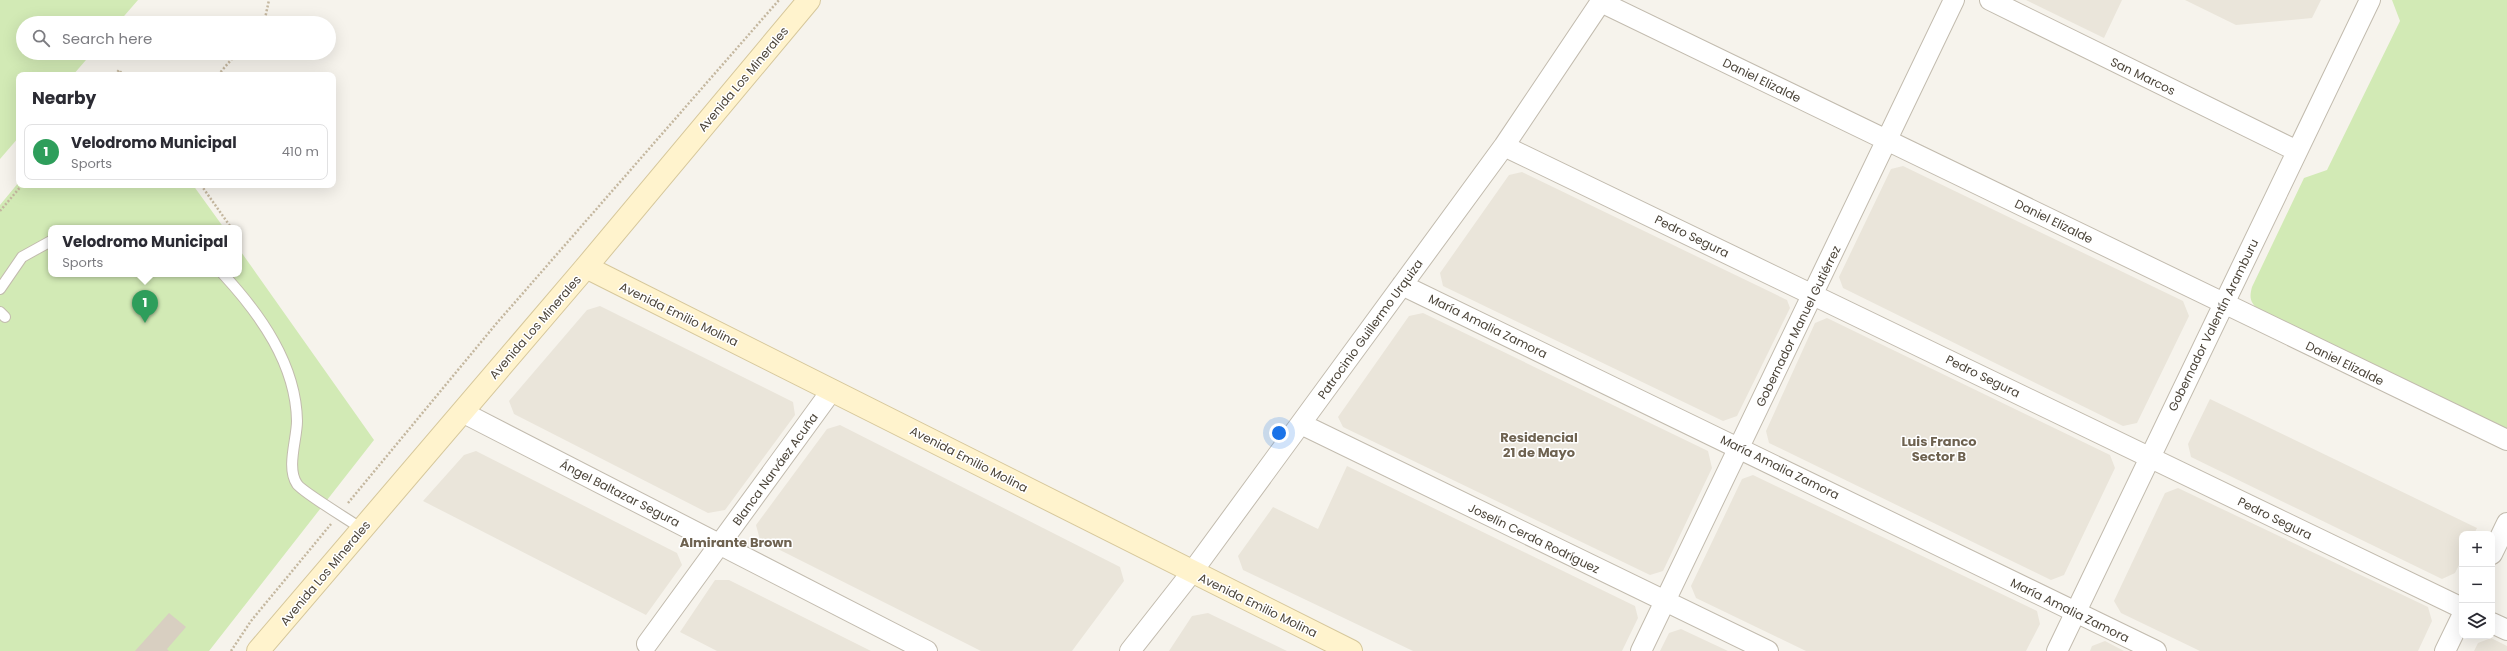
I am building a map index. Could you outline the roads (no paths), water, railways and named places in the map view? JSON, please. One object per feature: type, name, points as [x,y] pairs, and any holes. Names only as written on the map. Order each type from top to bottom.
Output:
[{"type":"street","name":"Gobernador Manuel Gutiérrez","points":[[1641,651],[1954,0]]},
{"type":"street","name":"San Marcos","points":[[1990,0],[2297,151]]},
{"type":"street","name":"Gobernador Valentín Aramburu","points":[[2057,651],[2222,304],[2370,0]]},
{"type":"street","name":"Daniel Elizalde","points":[[1601,1],[2222,304],[2507,440]]},
{"type":"street","name":"Patrocinio Guillermo Urquiza","points":[[1130,651],[1192,572],[1504,146],[1601,1]]},
{"type":"street","name":"Avenida Los Minerales","points":[[258,651],[586,267],[802,4]]},
{"type":"street","name":"Pedro Segura","points":[[1504,146],[2459,607]]},
{"type":"street","name":"Avenida Emilio Molina","points":[[586,267],[1351,651]]},
{"type":"street","name":"María Amalia Zamora","points":[[1402,285],[1739,447],[2075,613],[2156,651]]},
{"type":"street","name":"Blanca Narváez Acuña","points":[[647,644],[832,390]]},
{"type":"street","name":"Ángel Baltazar Segura","points":[[462,412],[927,651]]},
{"type":"street","name":"Joselín Cerda Rodríguez","points":[[1300,424],[1664,602],[1768,651]]},
{"type":"street","points":[[2495,548],[2507,523]]},
{"type":"street","points":[[2445,651],[2459,622]]},
{"type":"street","points":[[2495,624],[2507,630]]},
{"type":"lane","points":[[0,289],[22,256],[48,243]]},
{"type":"lane","points":[[226,277],[245,297],[273,340],[292,383],[297,420],[292,470],[297,484],[362,529]]},
{"type":"place","name":"Velodromo Municipal","points":[[145,323]]},
{"type":"district","name":"Residencial 21 de Mayo","points":[[1539,444]]},
{"type":"district","name":"Luis Franco Sector B","points":[[1939,448]]},
{"type":"district","name":"Almirante Brown","points":[[736,542]]}]
